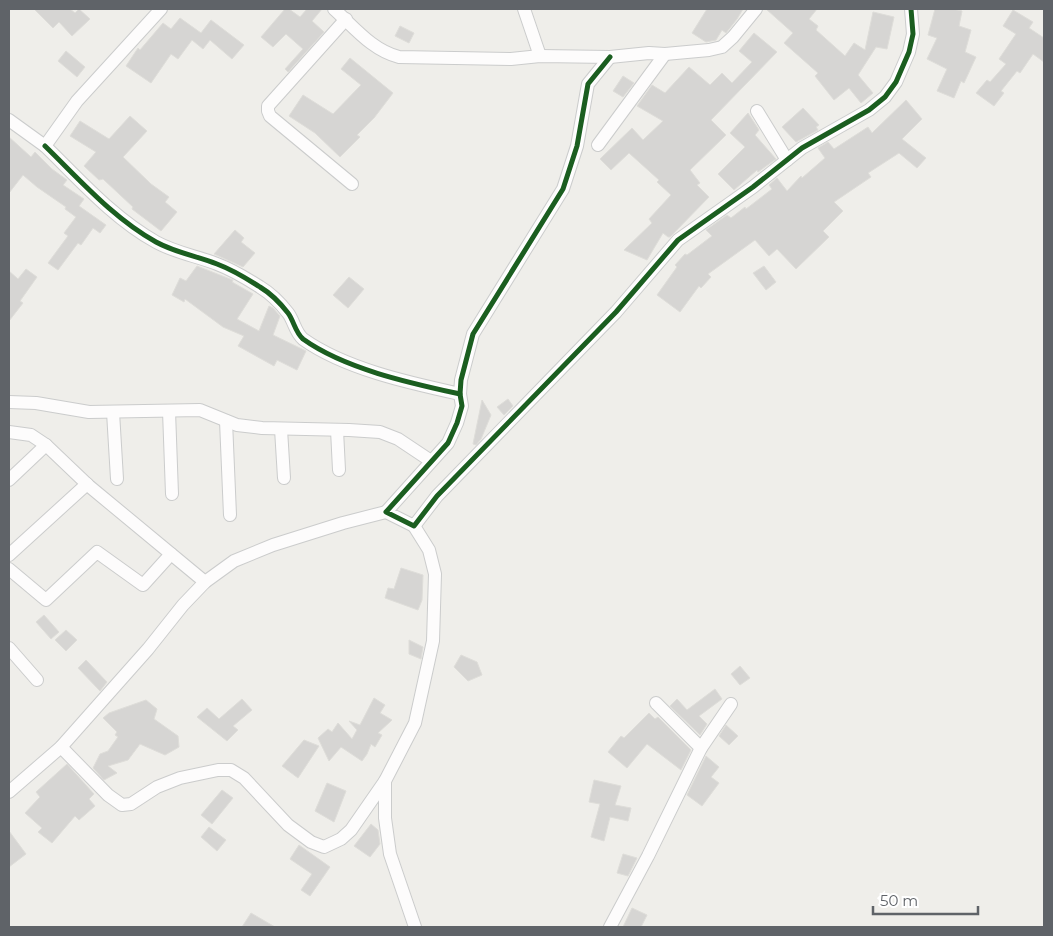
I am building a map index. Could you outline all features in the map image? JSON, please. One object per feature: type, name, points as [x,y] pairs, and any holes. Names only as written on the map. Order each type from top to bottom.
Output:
[{"type":"street","points":[[45,146],[77,101],[161,9]]},
{"type":"street","points":[[334,9],[375,47],[386,54],[399,57],[511,59],[540,56],[610,57],[649,53],[665,54],[722,47],[733,37],[756,9]]},
{"type":"street","points":[[524,9],[540,56]]},
{"type":"street","points":[[414,526],[436,496],[616,312],[678,240],[753,188],[802,148],[869,110],[885,97],[896,82],[909,52],[913,34],[911,9]]},
{"type":"street","points":[[346,19],[268,106],[268,111],[270,116],[352,184]]},
{"type":"street","points":[[598,145],[665,54]]},
{"type":"street","points":[[9,792],[61,747],[148,649],[183,604],[205,582],[234,561],[273,544],[386,512],[448,443],[462,406],[460,394],[462,372],[474,334],[563,189],[577,146],[588,84],[610,57]]},
{"type":"street","points":[[757,111],[788,160]]},
{"type":"street","points":[[9,120],[45,146],[91,193],[119,216],[156,242],[182,254],[216,263],[234,271],[265,290],[288,314],[301,337],[314,345],[345,361],[397,380],[460,394]]},
{"type":"street","points":[[9,402],[36,403],[89,412],[200,410],[237,425],[253,427],[380,432],[398,439],[431,461]]},
{"type":"street","points":[[169,411],[172,494]]},
{"type":"street","points":[[113,412],[117,479]]},
{"type":"street","points":[[226,421],[230,515]]},
{"type":"street","points":[[281,429],[284,478]]},
{"type":"street","points":[[337,430],[340,470]]},
{"type":"street","points":[[9,432],[30,435],[46,445],[87,484],[205,582]]},
{"type":"street","points":[[9,480],[46,445]]},
{"type":"street","points":[[9,555],[87,484]]},
{"type":"street","points":[[61,747],[108,794],[122,805],[131,804],[157,787],[180,778],[218,770],[231,770],[244,778],[288,825],[310,842],[324,847],[341,839],[351,830],[385,781],[415,723],[433,641],[435,574],[429,550],[414,526],[386,512]]},
{"type":"street","points":[[9,569],[46,600],[97,552],[144,585],[171,554]]},
{"type":"street","points":[[9,648],[37,680]]},
{"type":"street","points":[[656,703],[701,748]]},
{"type":"street","points":[[610,927],[648,856],[701,748],[730,704]]},
{"type":"street","points":[[385,781],[385,818],[390,854],[414,927]]},
{"type":"building","points":[[34,9],[70,9],[75,13],[79,9],[90,19],[72,36],[59,22],[53,28]]},
{"type":"building","points":[[285,9],[289,9],[300,17],[307,9],[322,9],[312,21],[324,32],[288,72],[285,69],[303,49],[286,34],[273,47],[261,37]]},
{"type":"building","points":[[707,9],[743,9],[726,33],[722,30],[716,40],[706,42],[692,33]]},
{"type":"building","points":[[766,9],[817,9],[809,19],[818,26],[816,30],[845,56],[854,43],[865,50],[873,12],[894,17],[887,49],[876,47],[858,75],[873,93],[861,103],[849,88],[834,100],[815,76],[818,73],[784,43],[793,33]]},
{"type":"building","points":[[935,9],[962,11],[959,26],[971,30],[965,52],[976,57],[964,83],[961,81],[954,98],[937,91],[947,69],[927,59],[937,38],[928,35]]},
{"type":"building","points":[[1013,10],[1033,22],[1029,28],[1044,38],[1044,62],[1033,54],[1020,73],[1017,71],[1001,91],[1004,93],[994,106],[976,93],[987,80],[990,82],[1006,64],[999,59],[1016,34],[1003,26]]},
{"type":"building","points":[[180,18],[201,33],[211,20],[244,45],[232,59],[210,40],[203,49],[192,40],[178,59],[171,54],[151,83],[126,66],[138,48],[140,50],[163,23],[171,29]]},
{"type":"building","points":[[400,26],[414,33],[409,43],[395,36]]},
{"type":"building","points":[[754,33],[777,52],[711,120],[726,135],[690,170],[700,183],[697,185],[709,197],[670,237],[663,233],[647,260],[624,250],[652,223],[649,219],[671,195],[657,182],[659,180],[629,153],[611,170],[600,159],[632,128],[643,140],[663,121],[637,106],[652,85],[665,93],[689,67],[710,85],[722,73],[732,83],[752,62],[739,51]]},
{"type":"building","points":[[66,51],[85,67],[77,77],[58,61]]},
{"type":"building","points":[[350,58],[393,93],[374,118],[357,135],[360,137],[340,157],[315,133],[289,116],[303,95],[333,114],[361,85],[341,69]]},
{"type":"building","points":[[623,76],[634,83],[623,97],[613,91]]},
{"type":"building","points":[[906,100],[922,119],[902,139],[926,158],[917,168],[899,153],[868,173],[871,177],[834,202],[843,211],[823,231],[829,237],[796,269],[777,249],[769,256],[755,240],[708,274],[711,277],[701,288],[699,286],[680,312],[657,295],[677,267],[675,265],[685,254],[687,255],[712,236],[706,230],[727,215],[731,218],[745,207],[746,209],[772,189],[769,185],[777,178],[787,191],[801,176],[802,178],[825,158],[818,148],[828,142],[834,149],[868,127],[872,133]]},
{"type":"building","points":[[803,108],[819,125],[816,127],[818,130],[796,142],[782,127]]},
{"type":"building","points":[[748,113],[759,130],[755,135],[776,159],[758,172],[757,170],[734,190],[718,174],[745,147],[730,133]]},
{"type":"building","points":[[130,116],[147,131],[123,157],[151,184],[169,197],[165,202],[177,212],[161,231],[132,209],[133,207],[103,179],[99,180],[84,166],[96,152],[70,136],[80,121],[109,139]]},
{"type":"building","points":[[9,137],[31,157],[35,152],[52,169],[67,180],[63,185],[84,199],[79,206],[106,225],[100,233],[93,228],[81,245],[78,243],[58,270],[48,263],[68,236],[64,233],[76,217],[65,209],[66,207],[23,175],[9,193]]},
{"type":"building","points":[[235,230],[244,238],[241,242],[255,253],[243,267],[214,254]]},
{"type":"building","points":[[197,266],[233,280],[232,282],[253,294],[237,319],[259,331],[269,306],[273,308],[280,316],[273,335],[306,351],[297,370],[277,360],[274,366],[238,346],[244,336],[223,327],[185,299],[184,302],[172,295],[180,278],[186,281]]},
{"type":"building","points":[[764,266],[776,282],[766,290],[753,273]]},
{"type":"building","points":[[26,269],[37,277],[20,301],[23,303],[9,321],[9,271],[18,279]]},
{"type":"building","points":[[349,277],[364,289],[348,308],[333,295]]},
{"type":"building","points":[[508,399],[513,406],[504,415],[497,407]]},
{"type":"building","points":[[482,400],[491,415],[481,439],[476,445],[473,444]]},
{"type":"building","points":[[401,568],[423,575],[422,600],[418,610],[385,598],[388,588],[394,589]]},
{"type":"building","points":[[44,615],[59,632],[51,639],[36,622]]},
{"type":"building","points":[[66,630],[77,640],[66,651],[55,640]]},
{"type":"building","points":[[409,640],[423,647],[421,659],[409,654]]},
{"type":"building","points":[[461,655],[477,662],[482,675],[468,681],[454,667]]},
{"type":"building","points":[[86,660],[107,682],[100,691],[78,668]]},
{"type":"building","points":[[740,666],[750,678],[740,685],[731,674]]},
{"type":"building","points":[[715,689],[722,699],[699,716],[707,724],[700,735],[670,706],[677,699],[687,710]]},
{"type":"building","points":[[374,698],[385,705],[380,713],[392,720],[378,733],[382,735],[375,747],[371,744],[362,761],[341,747],[329,761],[318,738],[328,729],[332,732],[338,723],[352,739],[357,730],[349,721],[360,725]]},
{"type":"building","points":[[242,699],[252,710],[233,726],[238,730],[227,741],[197,717],[207,708],[219,719]]},
{"type":"building","points":[[146,700],[157,709],[154,719],[178,736],[179,747],[165,755],[140,744],[128,760],[108,766],[117,773],[104,780],[93,768],[100,754],[108,751],[118,737],[115,735],[117,732],[103,718],[109,713]]},
{"type":"building","points":[[649,713],[655,719],[658,717],[691,750],[681,770],[647,744],[627,768],[608,752],[621,736],[624,738]]},
{"type":"building","points":[[726,725],[738,736],[729,745],[719,736]]},
{"type":"building","points":[[304,740],[319,746],[298,778],[282,766]]},
{"type":"building","points":[[706,756],[719,767],[711,777],[719,783],[702,806],[687,795]]},
{"type":"building","points":[[67,764],[94,794],[89,799],[95,806],[79,820],[75,816],[52,843],[38,832],[42,828],[25,813],[40,797],[36,792]]},
{"type":"building","points":[[594,780],[621,786],[615,805],[631,808],[628,821],[610,817],[604,841],[591,837],[600,804],[589,802]]},
{"type":"building","points":[[327,783],[346,791],[334,822],[315,811]]},
{"type":"building","points":[[222,790],[233,798],[212,824],[201,815]]},
{"type":"building","points":[[371,824],[378,830],[380,844],[370,857],[354,846]]},
{"type":"building","points":[[209,827],[226,840],[217,851],[201,837]]},
{"type":"building","points":[[9,831],[26,854],[9,867]]},
{"type":"building","points":[[299,845],[330,867],[310,896],[301,890],[312,874],[290,859]]},
{"type":"building","points":[[623,854],[637,858],[628,876],[617,873]]},
{"type":"building","points":[[632,908],[647,915],[641,927],[623,927]]},
{"type":"building","points":[[251,913],[275,927],[242,927]]},
{"type":"cycle path","points":[[610,57],[588,84],[577,146],[563,189],[473,334],[461,380],[460,394],[462,406],[448,443],[386,512],[414,526],[437,496],[616,312],[678,240],[753,187],[802,148],[869,110],[885,97],[896,82],[909,52],[913,34],[911,9]]},
{"type":"cycle path","points":[[45,146],[111,210],[140,232],[171,249],[228,269],[264,289],[288,313],[300,336],[320,350],[378,374],[460,394]]}]
